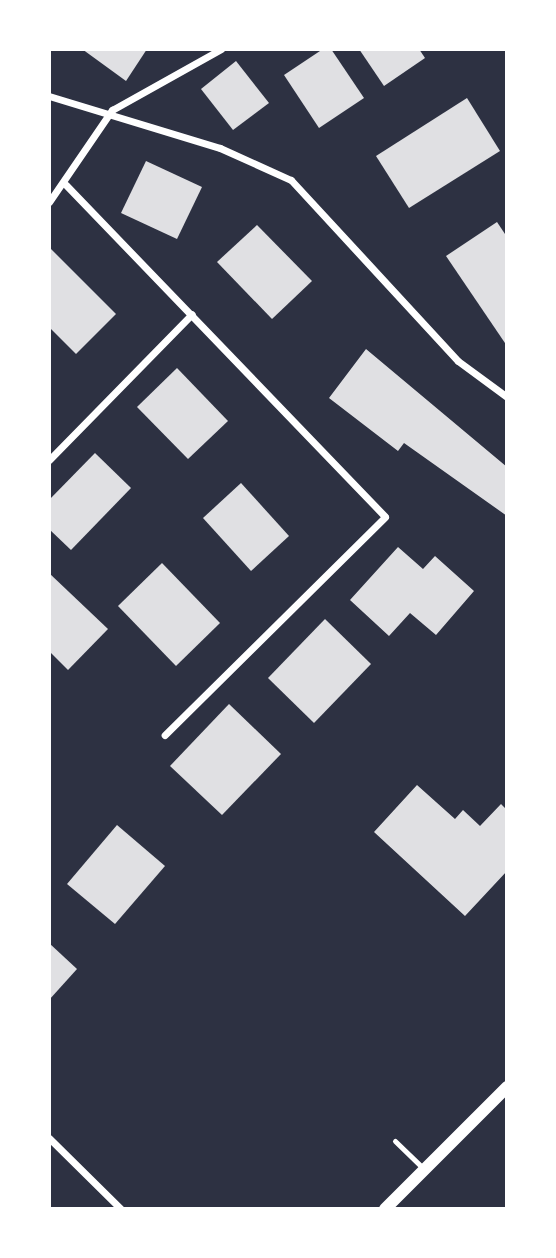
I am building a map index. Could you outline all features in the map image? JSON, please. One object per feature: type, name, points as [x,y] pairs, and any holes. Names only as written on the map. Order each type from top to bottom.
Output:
[{"type":"street","points":[[49,202],[66,185],[112,110],[220,49]]},
{"type":"street","points":[[49,96],[112,110],[291,180],[458,361],[507,397]]},
{"type":"street","points":[[66,185],[385,517],[165,735]]},
{"type":"street","points":[[49,460],[192,314]]},
{"type":"street","points":[[385,1209],[507,1087]]},
{"type":"street","points":[[49,1138],[121,1209]]},
{"type":"lane","points":[[395,1141],[424,1170]]},
{"type":"building","points":[[82,49],[147,49],[126,81]]},
{"type":"building","points":[[323,49],[331,49],[364,98],[319,128],[284,75]]},
{"type":"building","points":[[359,49],[419,49],[425,58],[384,86]]},
{"type":"building","points":[[236,61],[269,103],[233,130],[201,89]]},
{"type":"building","points":[[467,98],[500,151],[409,208],[376,156]]},
{"type":"building","points":[[146,161],[202,187],[177,239],[121,213]]},
{"type":"building","points":[[497,222],[507,237],[507,346],[446,256]]},
{"type":"building","points":[[257,225],[312,281],[272,319],[217,262]]},
{"type":"building","points":[[51,249],[116,314],[76,354],[49,327]]},
{"type":"building","points":[[366,349],[507,467],[507,516],[404,443],[398,451],[329,398]]},
{"type":"building","points":[[177,368],[228,421],[188,459],[137,407]]},
{"type":"building","points":[[95,453],[131,488],[71,550],[49,529],[49,500]]},
{"type":"building","points":[[241,483],[289,536],[251,571],[203,518]]},
{"type":"building","points":[[398,547],[423,569],[435,556],[474,591],[436,635],[410,613],[389,636],[350,600]]},
{"type":"building","points":[[162,563],[220,623],[176,666],[118,606]]},
{"type":"building","points":[[49,573],[108,629],[68,670],[49,651]]},
{"type":"building","points":[[325,619],[371,664],[314,723],[268,678]]},
{"type":"building","points":[[229,704],[281,754],[222,815],[170,766]]},
{"type":"building","points":[[417,785],[455,819],[463,810],[480,826],[501,804],[507,810],[507,871],[465,916],[374,832]]},
{"type":"building","points":[[117,825],[165,866],[115,924],[67,884]]},
{"type":"building","points":[[49,943],[77,969],[49,1000]]}]
